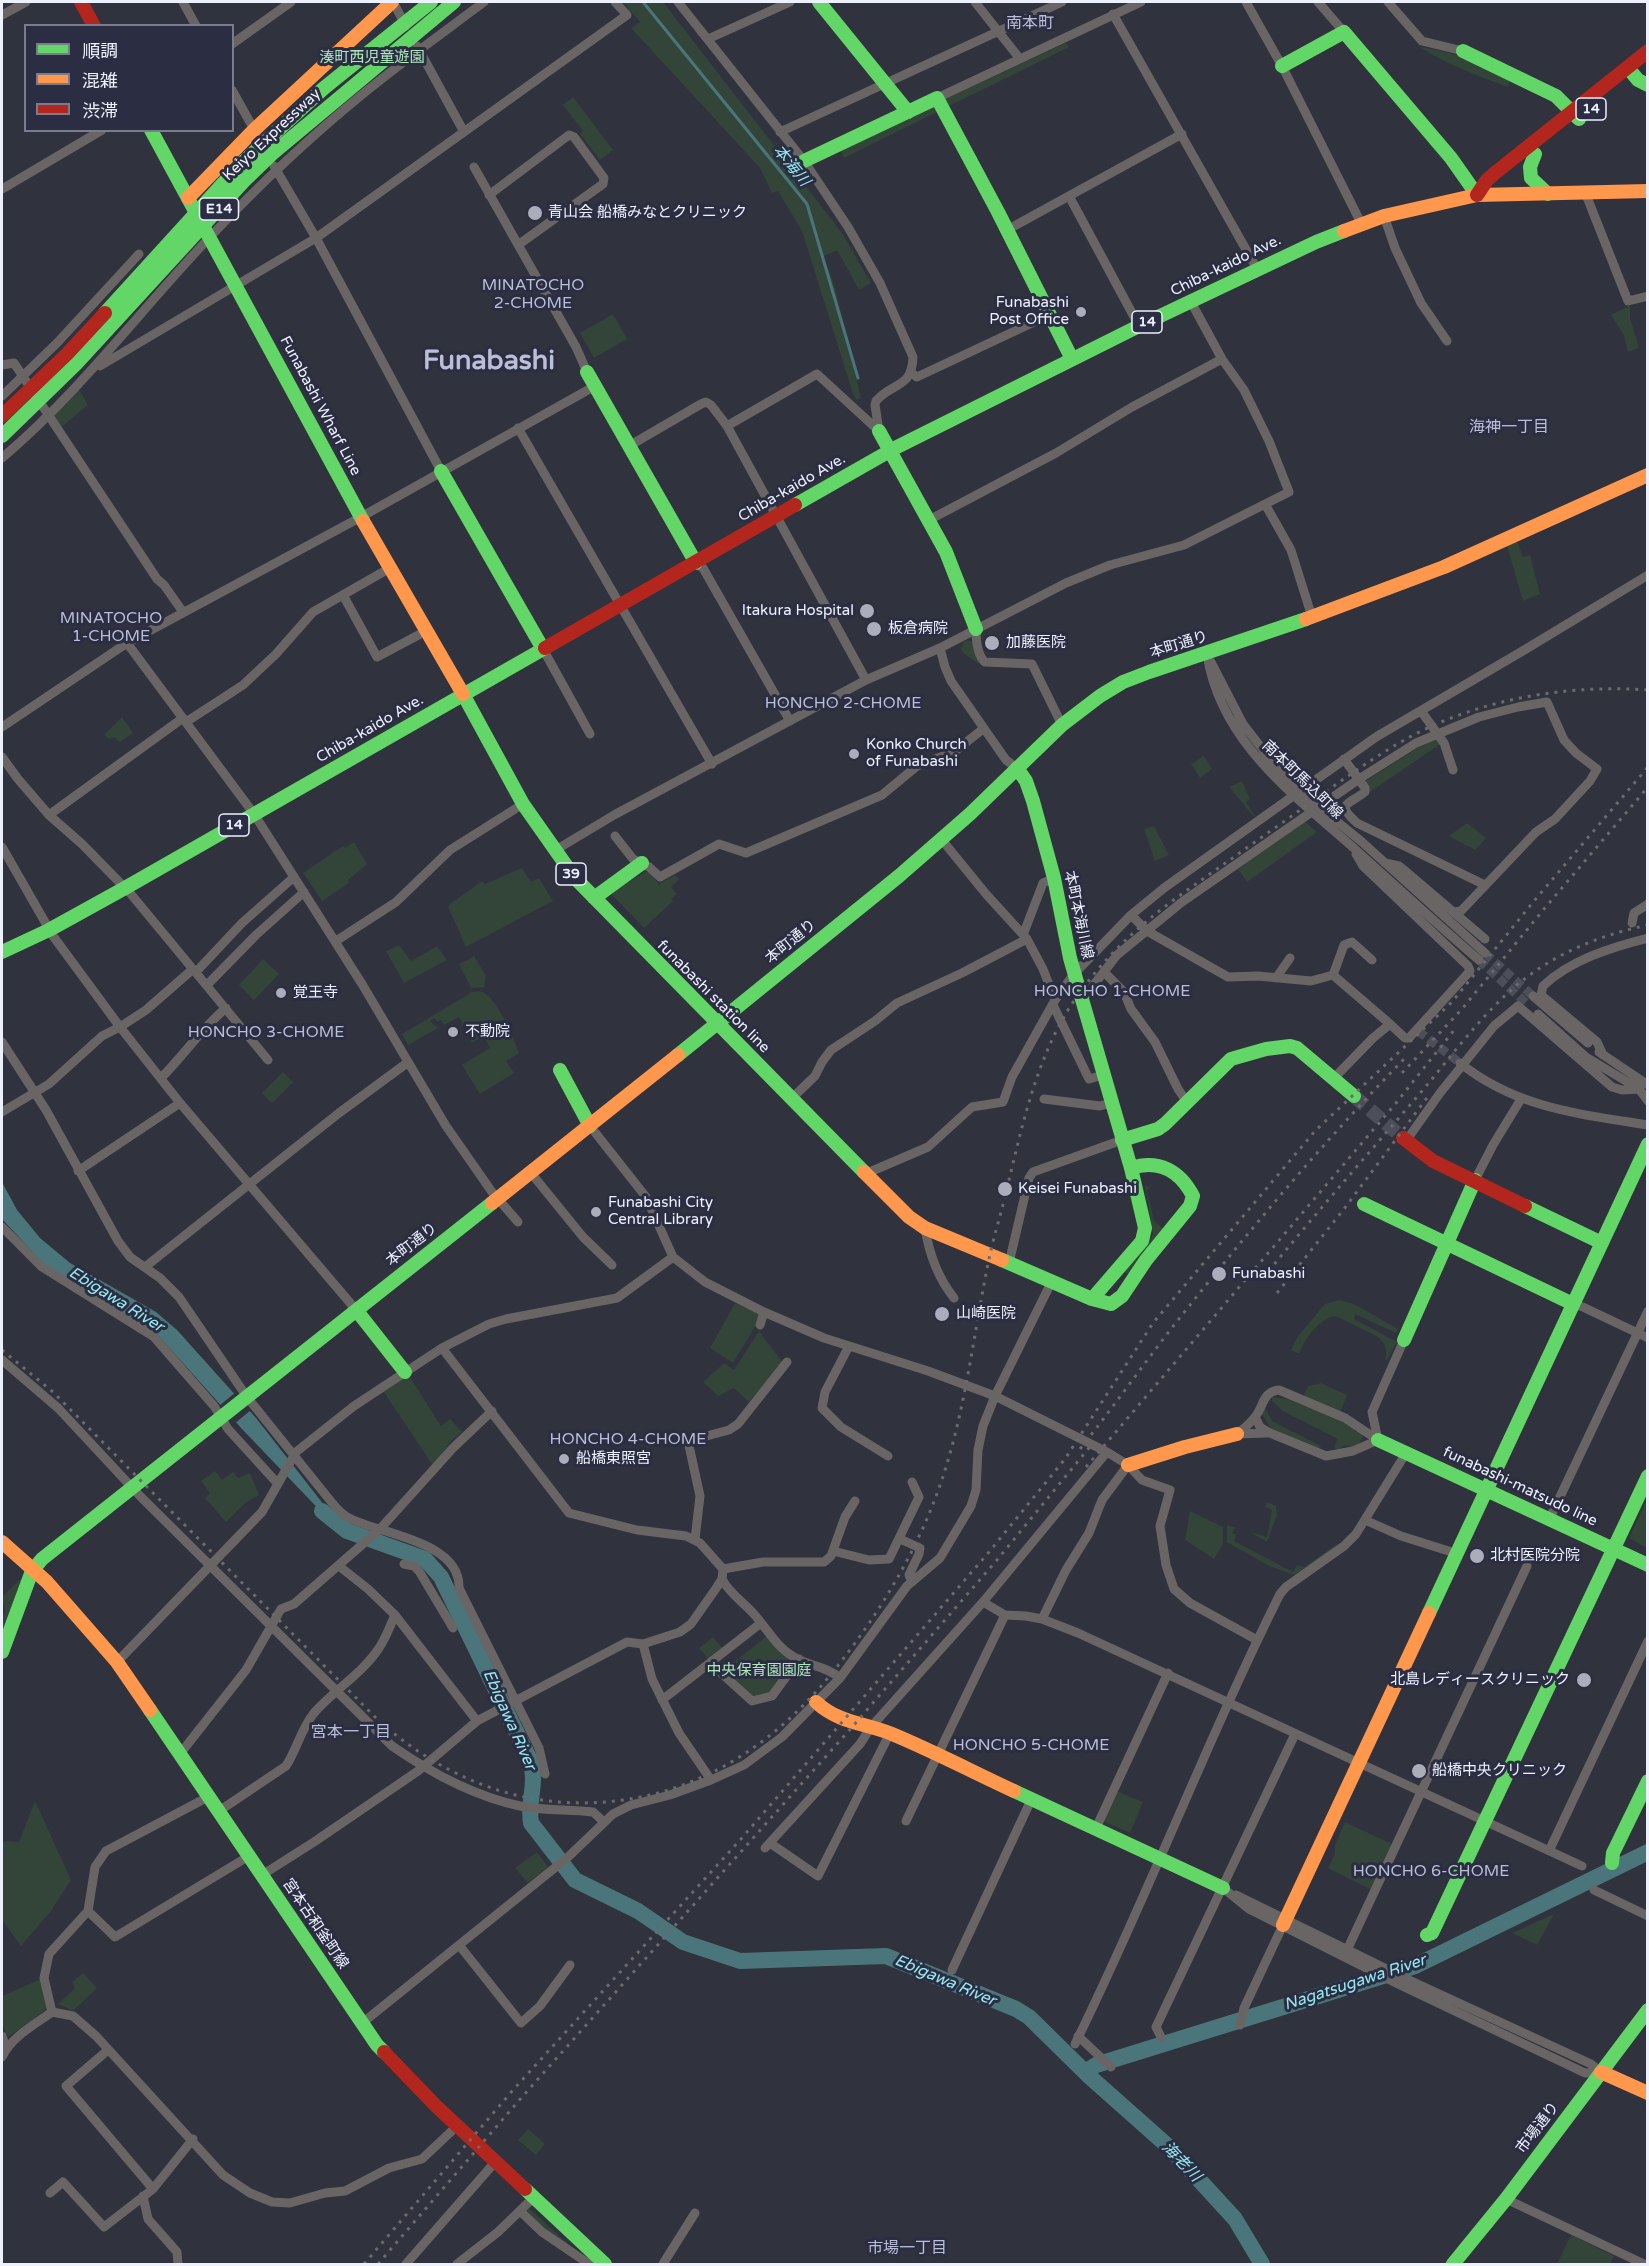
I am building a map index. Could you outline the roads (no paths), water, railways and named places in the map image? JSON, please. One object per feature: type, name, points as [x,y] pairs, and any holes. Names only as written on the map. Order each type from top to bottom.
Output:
[{"type":"main road","points":[[81,2],[93,24]]},
{"type":"main road","points":[[188,198],[254,130],[392,2]]},
{"type":"main road","name":"Keiyo Expressway","points":[[2,416],[67,354],[238,167],[324,88],[431,2]]},
{"type":"main road","name":"Keiyo Expressway","points":[[2,436],[76,364],[265,161],[337,97],[454,2]]},
{"type":"main road","points":[[819,2],[908,112]]},
{"type":"main road","points":[[1282,66],[1344,32],[1419,119],[1477,195]]},
{"type":"main road","points":[[1463,51],[1556,96],[1576,115]]},
{"type":"main road","name":"14","points":[[1631,72],[1647,51]]},
{"type":"main road","name":"14","points":[[1477,195],[1495,173],[1631,72],[1647,65]]},
{"type":"main road","points":[[1631,72],[1647,85]]},
{"type":"main road","points":[[804,161],[937,98],[1072,359]]},
{"type":"main road","name":"14","points":[[1477,195],[1502,182],[1536,154],[1576,115]]},
{"type":"main road","name":"Funabashi Wharf Line","points":[[152,132],[361,517],[463,694]]},
{"type":"main road","points":[[1536,154],[1530,167],[1531,178],[1548,194]]},
{"type":"main road","name":"Chiba-kaido Ave.","points":[[2,952],[128,890],[254,814],[890,451],[1257,268],[1361,223],[1477,195],[1647,191]]},
{"type":"main road","points":[[587,372],[696,563]]},
{"type":"main road","points":[[879,431],[942,543],[965,592],[976,629]]},
{"type":"main road","points":[[441,471],[543,649]]},
{"type":"main road","name":"本町通り","points":[[32,1571],[42,1558],[590,1126],[942,840],[1062,725],[1100,696],[1124,682],[1312,617],[1444,567],[1647,475]]},
{"type":"main road","name":"funabashi station line","points":[[463,694],[523,804],[575,878],[904,1213],[925,1228],[1092,1299]]},
{"type":"main road","name":"本町本海川線","points":[[1017,768],[1026,781],[1033,801],[1054,878],[1074,974],[1131,1168],[1145,1228],[1138,1246],[1104,1288],[1092,1299]]},
{"type":"main road","points":[[594,898],[642,863]]},
{"type":"main road","points":[[1122,1140],[1158,1129],[1231,1059],[1266,1049],[1290,1046],[1297,1048],[1354,1096]]},
{"type":"main road","points":[[560,1070],[590,1126]]},
{"type":"main road","points":[[1404,1139],[1425,1157],[1602,1243]]},
{"type":"main road","points":[[1284,1922],[1647,1144]]},
{"type":"main road","points":[[1092,1299],[1111,1304],[1122,1296],[1146,1260],[1192,1202],[1193,1196],[1188,1186],[1164,1167],[1150,1164],[1131,1168]]},
{"type":"main road","points":[[1404,1341],[1475,1180]]},
{"type":"main road","points":[[1365,1204],[1573,1304]]},
{"type":"main road","points":[[357,1311],[405,1372]]},
{"type":"main road","points":[[1128,1465],[1237,1434]]},
{"type":"main road","name":"funabashi-matsudo line","points":[[1378,1440],[1647,1565]]},
{"type":"main road","points":[[1427,1935],[1432,1933],[1647,1476]]},
{"type":"main road","name":"宮本古和釜町線","points":[[2,1542],[47,1582],[117,1662],[361,2024],[399,2070],[605,2264]]},
{"type":"main road","points":[[2,1652],[32,1571]]},
{"type":"main road","points":[[816,1702],[825,1713],[834,1718],[890,1733],[1223,1888]]},
{"type":"main road","points":[[1612,1863],[1613,1854],[1647,1781]]},
{"type":"main road","name":"市場通り","points":[[1453,2265],[1506,2199],[1647,2010]]},
{"type":"main road","points":[[1601,2072],[1647,2093]]},
{"type":"street","points":[[2,15],[26,2]]},
{"type":"street","points":[[183,2],[195,24]]},
{"type":"street","points":[[234,43],[291,2]]},
{"type":"street","points":[[392,2],[464,132]]},
{"type":"street","points":[[2,458],[48,416],[90,372],[209,237],[276,170],[365,92],[484,2]]},
{"type":"street","points":[[90,372],[316,238],[627,15],[615,2]]},
{"type":"street","points":[[678,2],[804,161],[848,227],[880,283],[914,357],[904,383],[876,401],[879,431]]},
{"type":"street","points":[[708,39],[790,2]]},
{"type":"street","points":[[975,2],[1020,58]]},
{"type":"street","points":[[780,132],[1062,2]]},
{"type":"street","points":[[937,98],[1141,2]]},
{"type":"street","points":[[1246,2],[1282,66],[1361,223]]},
{"type":"street","points":[[1318,2],[1344,32]]},
{"type":"street","points":[[1388,2],[1422,41],[1463,51]]},
{"type":"street","points":[[1113,14],[1257,268]]},
{"type":"street","points":[[234,94],[316,238],[441,471]]},
{"type":"street","points":[[2,189],[99,132]]},
{"type":"street","points":[[1007,230],[1182,134]]},
{"type":"street","points":[[489,195],[569,135],[574,137],[604,178],[603,184],[518,245]]},
{"type":"street","points":[[474,167],[576,347],[587,372]]},
{"type":"street","points":[[1585,192],[1628,301],[1647,296]]},
{"type":"street","points":[[1069,196],[1139,326]]},
{"type":"street","points":[[1384,216],[1395,248],[1421,303],[1447,341]]},
{"type":"street","points":[[2,396],[57,343],[139,254]]},
{"type":"street","points":[[554,851],[603,821],[866,680],[940,648],[1066,583],[1110,565],[1184,545],[1289,492],[1269,441],[1244,390],[1222,359],[1191,302]]},
{"type":"street","points":[[910,372],[917,377],[1049,315]]},
{"type":"street","points":[[929,520],[1056,453],[1132,407],[1222,359]]},
{"type":"street","points":[[2,365],[14,363],[157,579],[183,612]]},
{"type":"street","points":[[727,426],[817,374],[879,431]]},
{"type":"street","points":[[2,727],[127,643],[361,517],[595,386]]},
{"type":"street","points":[[629,446],[706,402],[711,405],[727,426],[866,680]]},
{"type":"street","points":[[518,429],[712,764]]},
{"type":"street","points":[[1265,504],[1291,550],[1312,617]]},
{"type":"street","points":[[696,563],[703,568],[790,721]]},
{"type":"street","points":[[49,815],[185,720],[243,685],[276,654],[313,612],[390,568]]},
{"type":"street","points":[[865,1174],[928,1147],[972,1107],[1003,1102],[1012,1077],[1054,1003],[1074,974],[1131,915],[1164,888],[1376,737],[1647,575]]},
{"type":"street","points":[[343,595],[377,657],[426,631]]},
{"type":"street","points":[[976,629],[976,642],[982,660],[1032,664],[1062,725]]},
{"type":"street","points":[[127,643],[254,814],[336,941],[446,1126],[492,1192],[518,1222]]},
{"type":"street","points":[[940,648],[951,681],[1006,760],[1017,768]]},
{"type":"street","points":[[543,649],[590,734]]},
{"type":"street","name":"南本町馬込町線","points":[[1207,654],[1243,724],[1258,746],[1297,792],[1314,809],[1355,850],[1482,957],[1385,863],[1314,809]]},
{"type":"street","points":[[1082,1000],[1117,955],[1182,902],[1359,779],[1416,743],[1479,717],[1544,702],[1549,704],[1564,740],[1576,753],[1598,769],[1555,819],[1536,832],[1461,911],[1454,912]]},
{"type":"street","points":[[1421,711],[1444,743],[1453,770]]},
{"type":"street","points":[[615,836],[633,859],[660,877],[719,844],[746,853],[882,795],[917,766],[954,752],[983,729]]},
{"type":"street","points":[[2,757],[49,815],[128,890],[268,1060]]},
{"type":"street","points":[[1344,759],[1365,788],[1365,792],[1346,805],[1344,809],[1357,823],[1485,885]]},
{"type":"street","points":[[336,941],[396,902],[450,850],[523,804]]},
{"type":"street","points":[[942,840],[1025,937],[1043,969],[1054,1003],[1089,1079],[1103,1075]]},
{"type":"street","points":[[2,847],[49,930],[120,1027],[180,1103],[357,1311]]},
{"type":"street","points":[[1333,975],[1405,1038],[1408,1038],[1470,971],[1468,966],[1362,866],[1355,850]]},
{"type":"street","points":[[1385,863],[1399,866],[1485,939]]},
{"type":"street","points":[[2,1112],[49,1084],[102,1036],[120,1027],[162,996],[194,970],[242,922],[294,877]]},
{"type":"street","points":[[791,1100],[815,1076],[831,1050],[897,1002],[962,973],[1025,937],[1043,883],[1054,878]]},
{"type":"street","points":[[207,985],[256,935],[304,892]]},
{"type":"street","points":[[1632,923],[1634,913],[1647,904]]},
{"type":"street","points":[[1131,915],[1147,930],[1228,977],[1311,981],[1333,975]]},
{"type":"street","points":[[1603,1055],[1597,1042],[1541,995],[1542,986],[1569,968],[1595,955],[1647,938]]},
{"type":"street","points":[[1333,975],[1344,945],[1352,942],[1372,960]]},
{"type":"street","points":[[1276,978],[1290,958]]},
{"type":"street","points":[[1106,974],[1124,992],[1131,1009],[1155,1042],[1178,1089],[1187,1102]]},
{"type":"street","points":[[1643,1087],[1586,1057],[1530,1000],[1643,1087],[1647,1101]]},
{"type":"street","points":[[1404,1139],[1461,1064],[1494,1026],[1514,1008],[1520,1006],[1612,1087],[1622,1090],[1643,1087]]},
{"type":"street","points":[[161,1077],[214,1018],[226,1008]]},
{"type":"street","points":[[1334,1078],[1390,1024]]},
{"type":"street","points":[[2,1042],[54,1125],[117,1241],[130,1257],[160,1278],[189,1310],[245,1399],[292,1458],[340,1513],[378,1531],[431,1548],[455,1567],[460,1581],[459,1588],[513,1702],[539,1748],[545,1774]]},
{"type":"street","points":[[145,1267],[339,1113],[407,1063]]},
{"type":"street","points":[[1461,1064],[1484,1082],[1521,1099],[1555,1108],[1647,1125]]},
{"type":"street","points":[[1044,1099],[1100,1106],[1111,1103]]},
{"type":"street","points":[[1475,1180],[1521,1099]]},
{"type":"street","points":[[78,1171],[180,1103]]},
{"type":"street","points":[[590,1126],[646,1197],[674,1257],[705,1282],[807,1332],[928,1371],[995,1396],[1107,1452],[1128,1465],[1142,1480],[1170,1490],[1161,1526],[1166,1565],[1174,1589],[1190,1603],[1257,1640]]},
{"type":"street","points":[[1005,1261],[1029,1178],[1033,1172],[1122,1140]]},
{"type":"street","points":[[531,1173],[583,1237],[612,1265]]},
{"type":"street","points":[[2,1227],[42,1268],[154,1337],[224,1416],[228,1429],[280,1481]]},
{"type":"street","points":[[925,1228],[930,1252],[946,1288],[954,1298]]},
{"type":"street","points":[[117,1662],[262,1512],[292,1458],[324,1429],[442,1348],[498,1321],[617,1298],[674,1257]]},
{"type":"street","points":[[361,2024],[554,1869],[619,1809],[670,1795],[711,1780],[760,1755],[782,1737],[840,1678],[902,1592],[940,1558],[971,1506],[976,1490],[978,1450],[983,1426],[995,1396],[1052,1281]]},
{"type":"street","points":[[1573,1304],[1647,1338]]},
{"type":"street","points":[[1549,1520],[1647,1311]]},
{"type":"street","points":[[760,1325],[764,1312]]},
{"type":"street","points":[[1378,1440],[1372,1412],[1404,1341]]},
{"type":"street","points":[[849,1346],[825,1392],[822,1408],[841,1427],[888,1456]]},
{"type":"street","points":[[442,1348],[569,1513],[637,1530],[695,1539],[722,1574],[727,1589],[754,1614],[784,1650],[840,1678]]},
{"type":"street","points":[[2,1360],[58,1408],[132,1488],[392,1746],[422,1766],[464,1787],[498,1800],[541,1809],[593,1812],[604,1822]]},
{"type":"street","points":[[695,1539],[700,1496],[688,1441],[729,1430],[738,1424],[787,1362]]},
{"type":"street","points":[[1237,1434],[1256,1417],[1269,1392],[1279,1390],[1345,1418],[1378,1440]]},
{"type":"street","points":[[180,1754],[246,1670],[281,1609],[294,1604],[378,1531],[453,1448],[492,1411]]},
{"type":"street","points":[[1256,1417],[1260,1427],[1270,1433],[1326,1456],[1353,1451],[1378,1440]]},
{"type":"street","points":[[1237,1434],[1270,1433]]},
{"type":"street","points":[[890,1733],[818,1876],[768,1846],[983,1602],[1107,1452]]},
{"type":"street","points":[[1110,2066],[1100,2058],[1100,2055],[1077,2040],[1161,1858],[1257,1640],[1283,1591],[1344,1546],[1365,1520],[1406,1453]]},
{"type":"street","points":[[1042,1619],[1066,1570],[1089,1533],[1099,1506],[1128,1465]]},
{"type":"street","points":[[833,1551],[869,1560],[889,1559],[919,1497],[912,1482]]},
{"type":"street","points":[[262,1875],[314,1842],[422,1766],[477,1721],[627,1642],[643,1644],[680,1632],[691,1624],[722,1574],[763,1562],[824,1562],[833,1551],[845,1517],[855,1501]]},
{"type":"street","points":[[1365,1520],[1383,1529],[1455,1553]]},
{"type":"street","points":[[900,1539],[920,1548],[920,1554],[909,1575],[912,1582]]},
{"type":"street","points":[[404,1564],[414,1566],[419,1570],[453,1628]]},
{"type":"street","points":[[339,1566],[395,1615],[477,1721]]},
{"type":"street","points":[[1347,1950],[1527,1566]]},
{"type":"street","points":[[983,1602],[1005,1615],[1042,1619],[1066,1627],[1582,1866]]},
{"type":"street","points":[[219,1811],[286,1766],[293,1756],[304,1726],[336,1691],[366,1665],[379,1649],[395,1615]]},
{"type":"street","points":[[906,1821],[1005,1615]]},
{"type":"street","points":[[662,1700],[761,1623]]},
{"type":"street","points":[[1549,1851],[1647,1641]]},
{"type":"street","points":[[643,1644],[652,1679],[662,1700],[679,1733],[711,1780]]},
{"type":"street","points":[[710,1663],[752,1701],[772,1696],[799,1659]]},
{"type":"street","points":[[1095,1828],[1168,1673]]},
{"type":"street","points":[[1161,2037],[1156,2027],[1295,1734]]},
{"type":"street","points":[[52,2013],[44,1978],[49,1954],[88,1911],[95,1867],[106,1851],[208,1797]]},
{"type":"street","points":[[952,1970],[1032,1798]]},
{"type":"street","points":[[88,1911],[115,1937],[249,1856]]},
{"type":"street","points":[[1223,1888],[1284,1922],[1382,1971],[1409,1980],[1591,2064],[1601,2072]]},
{"type":"street","points":[[1594,1890],[1647,1916]]},
{"type":"street","points":[[1284,1922],[1347,1950],[1382,1971],[1398,1984],[1585,2073],[1601,2072]]},
{"type":"street","points":[[1241,2021],[1284,1922]]},
{"type":"street","points":[[459,1945],[521,2024],[540,2006],[570,1965]]},
{"type":"street","points":[[2,2057],[6,2048],[52,2013],[73,2016],[108,2049],[193,2139],[223,2175],[250,2193],[272,2202],[290,2203],[325,2193],[345,2191],[389,2168],[422,2159],[457,2126]]},
{"type":"street","points":[[2,2036],[6,2048]]},
{"type":"street","points":[[108,2049],[66,2086],[153,2189]]},
{"type":"street","points":[[50,2193],[63,2182],[104,2227],[153,2189],[193,2139]]},
{"type":"street","points":[[406,2265],[496,2161]]},
{"type":"street","points":[[143,2196],[148,2219],[177,2252],[178,2265]]},
{"type":"street","points":[[457,2265],[498,2232],[534,2197]]},
{"type":"street","points":[[1506,2199],[1644,2265]]},
{"type":"street","points":[[520,2211],[542,2232],[589,2265]]},
{"type":"street","points":[[663,2265],[695,2213]]},
{"type":"water","points":[[2,1182],[17,1210],[40,1238],[70,1263],[156,1312],[177,1330],[256,1418],[342,1528],[331,1522],[242,1429],[157,1334],[45,1265],[2,1219]]},
{"type":"waterway","name":"本海川","points":[[643,2],[807,204],[858,378]]},
{"type":"waterway","name":"Ebigawa River","points":[[322,1511],[347,1531],[425,1559],[441,1577],[530,1760],[533,1776],[531,1823],[575,1880],[638,1911],[683,1942],[740,1961],[886,1956],[1016,2009],[1029,2017],[1090,2077],[1170,2148],[1235,2219],[1262,2264]]},
{"type":"waterway","name":"Nagatsugawa River","points":[[1085,2072],[1096,2065],[1415,1966],[1648,1852]]},
{"type":"tunnel","points":[[1485,953],[1533,996]]},
{"type":"tunnel","points":[[1479,960],[1527,1004]]},
{"type":"tunnel","points":[[1418,1031],[1460,1063]]},
{"type":"tunnel","points":[[1354,1096],[1403,1138]]},
{"type":"railway","points":[[2,1350],[53,1392],[380,1722],[406,1743],[434,1761],[493,1788],[524,1797],[556,1802],[589,1803],[623,1800],[654,1794],[684,1784],[740,1757],[789,1719],[811,1697],[868,1625],[913,1549],[937,1495],[953,1442],[989,1259],[1018,1142],[1038,1074],[1068,1010],[1104,962],[1132,934],[1179,896],[1361,767],[1411,736],[1470,711],[1519,698],[1596,689],[1648,690]]},
{"type":"railway","points":[[364,2264],[513,2090],[741,1839],[989,1552],[1065,1459],[1153,1323],[1315,1131],[1452,1002],[1648,767]]},
{"type":"railway","points":[[1402,1073],[1462,1009],[1648,787]]},
{"type":"railway","points":[[1263,1278],[1472,1031],[1512,989],[1541,967],[1570,951],[1600,938],[1648,925]]},
{"type":"railway","points":[[1086,1467],[1396,1103],[1455,1029]]},
{"type":"railway","points":[[1080,1449],[1236,1249],[1319,1151],[1406,1057]]},
{"type":"railway","points":[[1277,1293],[1344,1209],[1429,1095]]},
{"type":"railway","points":[[378,2264],[522,2097],[846,1734],[997,1560],[1093,1443]]},
{"type":"place","name":"青山会 船橋みなとクリニック","points":[[535,213]]},
{"type":"place","name":"Funabashi Post Office","points":[[1081,312]]},
{"type":"place","name":"Itakura Hospital","points":[[867,611]]},
{"type":"place","name":"板倉病院","points":[[874,629]]},
{"type":"place","name":"加藤医院","points":[[992,643]]},
{"type":"place","name":"Konko Church of Funabashi","points":[[854,754]]},
{"type":"place","name":"覚王寺","points":[[281,993]]},
{"type":"place","name":"不動院","points":[[453,1032]]},
{"type":"place","name":"Keisei Funabashi","points":[[1005,1189]]},
{"type":"place","name":"Funabashi City Central Library","points":[[596,1212]]},
{"type":"place","name":"Funabashi","points":[[1219,1274]]},
{"type":"place","name":"山崎医院","points":[[942,1314]]},
{"type":"place","name":"船橋東照宮","points":[[564,1459]]},
{"type":"place","name":"北村医院分院","points":[[1477,1556]]},
{"type":"place","name":"北島レディースクリニック","points":[[1584,1680]]},
{"type":"place","name":"船橋中央クリニック","points":[[1419,1771]]},
{"type":"district","name":"南本町","points":[[1030,24]]},
{"type":"district","name":"MINATOCHO 2-CHOME","points":[[533,295]]},
{"type":"district","name":"Funabashi","points":[[489,362]]},
{"type":"district","name":"海神一丁目","points":[[1509,428]]},
{"type":"district","name":"MINATOCHO 1-CHOME","points":[[111,628]]},
{"type":"district","name":"HONCHO 2-CHOME","points":[[843,704]]},
{"type":"district","name":"HONCHO 1-CHOME","points":[[1112,992]]},
{"type":"district","name":"HONCHO 3-CHOME","points":[[266,1033]]},
{"type":"district","name":"HONCHO 4-CHOME","points":[[628,1440]]},
{"type":"district","name":"宮本一丁目","points":[[351,1733]]},
{"type":"district","name":"HONCHO 5-CHOME","points":[[1031,1746]]},
{"type":"district","name":"HONCHO 6-CHOME","points":[[1431,1872]]},
{"type":"district","name":"市場一丁目","points":[[907,2249]]},
{"type":"park label","name":"湊町西児童遊園","points":[[372,58]]},
{"type":"park label","name":"中央保育園園庭","points":[[759,1671]]},
{"type":"water label","name":"海老川","points":[[1181,2162]]}]
